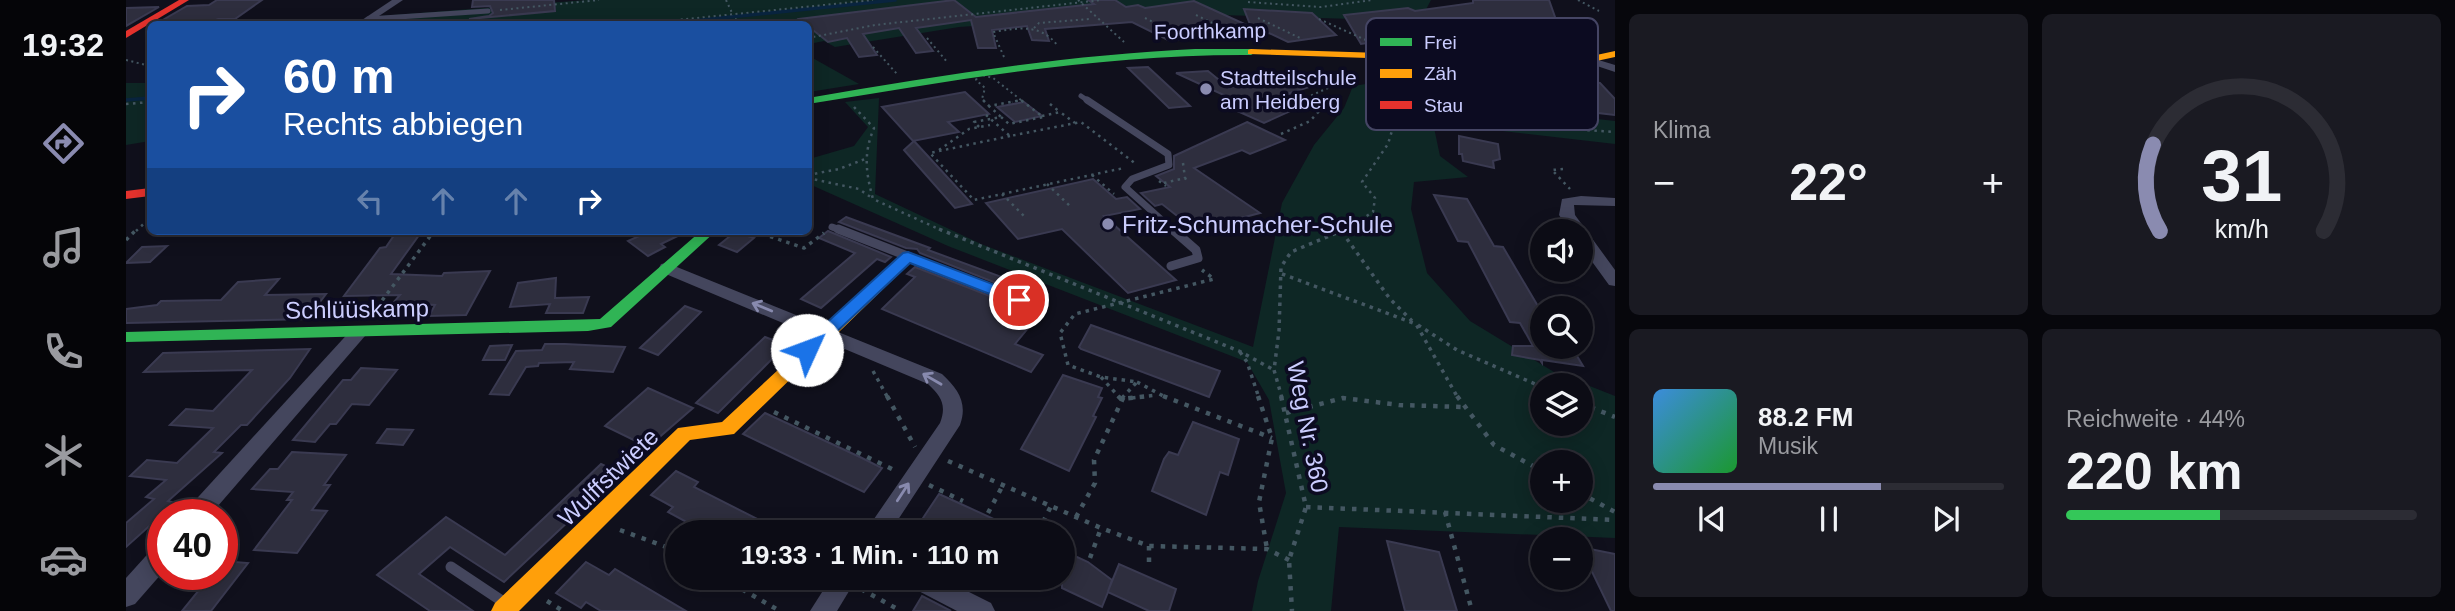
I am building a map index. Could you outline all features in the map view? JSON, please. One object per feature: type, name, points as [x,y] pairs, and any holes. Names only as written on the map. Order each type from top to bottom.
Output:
[{"type":"street","points":[[150,21],[185,0]]},
{"type":"street","points":[[366,21],[398,0]]},
{"type":"street","points":[[126,35],[147,23]]},
{"type":"street","name":"Foorthkamp","points":[[812,101],[959,77],[980,79],[1010,69],[1066,59],[1136,53],[1267,50],[1366,54]]},
{"type":"street","points":[[1598,64],[1615,69]]},
{"type":"street","points":[[127,195],[147,192]]},
{"type":"street","points":[[1570,219],[1567,215],[1567,202],[1615,202]]},
{"type":"street","points":[[704,235],[667,268],[935,379],[951,393],[956,410],[950,425],[930,453],[904,474],[883,520]]},
{"type":"street","points":[[1593,251],[1615,281]]},
{"type":"street","name":"Wulffstwiete","points":[[506,608],[685,433],[727,429],[908,257]]},
{"type":"street","name":"Schlüüskamp","points":[[126,337],[588,326],[605,323],[667,268]]},
{"type":"street","points":[[210,499],[359,332]]},
{"type":"street","points":[[126,596],[147,572]]},
{"type":"street","points":[[823,611],[836,590]]},
{"type":"street","points":[[941,590],[982,611]]},
{"type":"lane","points":[[376,21],[488,11]]},
{"type":"lane","points":[[1081,96],[1168,154],[1169,165],[1132,179],[1125,187],[1133,197],[1196,250],[1198,258],[1171,266]]},
{"type":"lane","points":[[832,227],[1041,309]]},
{"type":"lane","points":[[451,567],[506,608]]},
{"type":"path","points":[[488,11],[599,0]]},
{"type":"path","points":[[726,0],[734,16],[744,21]]},
{"type":"path","points":[[673,21],[873,0]]},
{"type":"path","points":[[1078,0],[1136,53]]},
{"type":"path","points":[[812,37],[875,24],[1102,0]]},
{"type":"path","points":[[1248,2],[1321,7],[1371,0]]},
{"type":"path","points":[[1578,0],[1599,11]]},
{"type":"path","points":[[1196,15],[1267,50]]},
{"type":"path","points":[[1144,18],[1203,50]]},
{"type":"path","points":[[1258,18],[1331,53]]},
{"type":"path","points":[[1034,28],[1039,23],[1090,19]]},
{"type":"path","points":[[1319,19],[1366,40]]},
{"type":"path","points":[[1010,69],[993,33],[1034,28],[1049,33],[1066,59]]},
{"type":"path","points":[[927,38],[959,77]]},
{"type":"path","points":[[873,47],[908,86]]},
{"type":"path","points":[[126,60],[147,65]]},
{"type":"path","points":[[1281,134],[1310,121],[1320,113],[1323,107],[1303,99],[1335,85],[1333,81],[1339,76]]},
{"type":"path","points":[[1042,116],[993,78],[980,79],[985,88],[982,99],[1009,124],[1060,112]]},
{"type":"path","points":[[853,95],[854,110],[874,128],[864,148],[873,199]]},
{"type":"path","points":[[989,106],[1021,100]]},
{"type":"path","points":[[126,104],[147,103]]},
{"type":"path","points":[[1050,104],[1076,123]]},
{"type":"path","points":[[986,115],[1010,136]]},
{"type":"path","points":[[979,127],[974,122],[1001,117]]},
{"type":"path","points":[[940,151],[969,129],[990,125],[985,120]]},
{"type":"path","points":[[1138,165],[974,200],[930,153],[1080,122],[1138,165],[1164,185],[1185,178],[1187,181]]},
{"type":"path","points":[[1393,130],[1392,141],[1383,155],[1368,166],[1362,182],[1374,198],[1373,212],[1342,232],[1291,252],[1281,267],[1282,274],[1416,324],[1463,407],[1494,445],[1530,464]]},
{"type":"path","points":[[1553,130],[1615,132]]},
{"type":"path","points":[[812,176],[865,159]]},
{"type":"path","points":[[1563,169],[1552,170],[1566,186]]},
{"type":"path","points":[[1092,175],[1114,195]]},
{"type":"path","points":[[812,178],[859,189],[873,199],[932,227],[1240,351],[1274,370]]},
{"type":"path","points":[[1047,184],[1071,206]]},
{"type":"path","points":[[1002,194],[1025,217]]},
{"type":"path","points":[[126,240],[147,221]]},
{"type":"path","points":[[766,235],[804,248],[832,227]]},
{"type":"path","points":[[1342,232],[1390,299],[1416,324],[1457,350],[1530,382]]},
{"type":"path","points":[[359,332],[430,235]]},
{"type":"path","name":"Weg Nr. 360","points":[[1282,274],[1274,370],[1306,507],[1289,560],[1292,611]]},
{"type":"path","points":[[1116,303],[1074,314],[1060,333],[1068,365],[1101,377],[1137,382],[1160,395],[1272,438]]},
{"type":"path","points":[[861,348],[914,447],[1149,546],[1267,548],[1289,560]]},
{"type":"path","points":[[1240,351],[1247,362],[1272,438],[1259,502],[1267,548]]},
{"type":"path","points":[[1101,377],[1121,399]]},
{"type":"path","points":[[1076,517],[1095,483],[1094,460],[1121,399],[1137,382]]},
{"type":"path","points":[[1121,399],[1160,395]]},
{"type":"path","points":[[1286,413],[1342,398],[1399,405],[1463,407]]},
{"type":"path","points":[[753,402],[963,501]]},
{"type":"path","points":[[1593,408],[1615,417]]},
{"type":"path","points":[[988,513],[1003,485]]},
{"type":"path","points":[[1593,500],[1615,512]]},
{"type":"path","points":[[1044,520],[1051,506]]},
{"type":"path","points":[[1306,507],[1615,520]]},
{"type":"path","points":[[1445,512],[1472,611]]},
{"type":"path","points":[[1090,558],[1101,528]]},
{"type":"path","points":[[633,536],[665,547]]},
{"type":"path","points":[[1149,546],[1149,568]]},
{"type":"path","points":[[743,590],[780,611]]},
{"type":"path","points":[[865,590],[901,611]]},
{"type":"green space","points":[[586,0],[1431,0],[1422,18],[1366,19],[1152,13],[959,27],[835,47],[824,41],[812,43],[812,21],[373,21],[380,16]]},
{"type":"green space","points":[[812,58],[859,84],[812,92]]},
{"type":"green space","points":[[126,83],[147,83],[147,142],[126,145]]},
{"type":"green space","points":[[1366,84],[1366,130],[1434,130],[1440,156],[1468,177],[1414,182],[1411,209],[1427,273],[1470,321],[1557,373],[1530,373],[1530,436],[1593,436],[1593,387],[1615,396],[1615,538],[1593,537],[1593,527],[1530,527],[1530,535],[1339,527],[1331,611],[1252,611],[1258,581],[1286,493],[1269,400],[1247,362],[948,246],[812,185],[812,158],[854,146],[868,127],[845,102],[879,98],[875,194],[981,244],[1253,347],[1282,203],[1314,145],[1344,108],[1353,86]]},
{"type":"green space","points":[[1598,119],[1615,121],[1615,144],[1494,130],[1598,130]]},
{"type":"building","points":[[217,0],[262,0],[235,19],[161,21],[187,6],[209,5]]},
{"type":"building","points":[[473,0],[554,0],[555,11],[469,19],[493,13],[490,6],[472,7]]},
{"type":"building","points":[[954,0],[976,17],[1094,4],[1088,0],[1115,0],[1126,7],[1138,5],[1145,8],[1194,1],[1251,27],[1244,9],[1312,13],[1336,35],[1288,42],[1269,33],[1224,40],[1214,34],[1170,41],[1132,22],[1045,29],[1049,41],[1032,40],[1027,26],[992,30],[996,48],[978,48],[971,20],[916,28],[933,51],[916,53],[899,28],[863,34],[877,55],[859,57],[847,38],[828,42],[812,29],[812,21],[799,19]]},
{"type":"building","points":[[1473,0],[1549,0],[1555,18],[1366,18],[1366,43],[1361,44],[1344,15],[1408,8],[1415,11],[1473,3]]},
{"type":"building","points":[[159,7],[126,26],[126,8]]},
{"type":"building","points":[[1148,67],[1190,106],[1169,108],[1128,68]]},
{"type":"building","points":[[1208,71],[1229,88],[1248,81],[1254,84],[1269,79],[1277,82],[1292,77],[1312,86],[1287,94],[1308,103],[1264,123],[1237,111],[1250,107],[1176,73]]},
{"type":"building","points":[[1598,83],[1615,99],[1615,115],[1598,113]]},
{"type":"building","points":[[965,92],[989,114],[948,122],[959,132],[913,141],[882,107]]},
{"type":"building","points":[[1024,102],[1042,116],[1015,122],[997,107]]},
{"type":"building","points":[[1247,122],[1285,140],[1250,154],[1242,150],[1194,168],[1260,213],[1195,230],[1162,204],[1155,206],[1141,193],[1170,187],[1156,176],[1174,169],[1174,156]]},
{"type":"building","points":[[1459,136],[1498,144],[1500,159],[1493,161],[1494,168],[1463,161],[1462,154],[1459,154]]},
{"type":"building","points":[[914,141],[972,204],[955,208],[904,150]]},
{"type":"building","points":[[1093,179],[1116,199],[1127,197],[1140,209],[1104,216],[1176,280],[1128,293],[1062,229],[1018,239],[986,203]]},
{"type":"building","points":[[1434,195],[1467,199],[1494,246],[1503,247],[1532,296],[1530,341],[1520,323],[1510,322],[1468,242],[1458,241]]},
{"type":"building","points":[[846,217],[1040,291],[1034,298],[920,253],[917,249],[906,248],[839,222]]},
{"type":"building","points":[[828,231],[891,257],[885,262],[877,259],[821,308],[801,299],[855,253],[819,238]]},
{"type":"building","points":[[394,235],[419,235],[391,274],[442,276],[444,273],[490,271],[466,315],[429,316],[435,305],[393,303],[400,295],[344,296],[380,248],[386,247]]},
{"type":"building","points":[[641,235],[680,235],[661,244],[665,247],[648,256],[628,241]]},
{"type":"building","points":[[731,235],[754,238],[737,252],[719,245]]},
{"type":"building","points":[[167,246],[150,262],[126,263],[142,247]]},
{"type":"building","points":[[915,267],[1039,315],[1015,344],[1043,355],[1031,372],[882,309],[915,277],[907,274]]},
{"type":"building","points":[[556,278],[555,298],[589,297],[583,313],[546,313],[550,304],[510,307],[518,283]]},
{"type":"building","points":[[279,279],[265,295],[326,294],[307,319],[126,323],[126,309],[157,305],[161,301],[221,300],[238,282]]},
{"type":"building","points":[[685,306],[701,312],[658,355],[640,348]]},
{"type":"building","points":[[1091,325],[1220,371],[1209,397],[1081,349],[1079,347]]},
{"type":"building","points":[[765,337],[786,345],[718,413],[696,403]]},
{"type":"building","points":[[545,344],[625,347],[613,372],[570,369],[574,362],[539,363],[538,366],[526,367],[509,395],[490,394],[516,351],[542,350]]},
{"type":"building","points":[[512,345],[505,360],[483,360],[490,346]]},
{"type":"building","points":[[1513,346],[1530,346],[1530,358],[1512,355]]},
{"type":"building","points":[[310,349],[290,378],[247,425],[241,425],[214,452],[222,453],[170,499],[154,499],[146,497],[166,480],[130,476],[147,460],[177,463],[213,428],[170,425],[186,409],[213,411],[252,370],[144,372],[163,353]]},
{"type":"building","points":[[1534,359],[1579,359],[1583,366],[1542,360],[1542,363]]},
{"type":"building","points":[[361,368],[397,370],[369,405],[352,404],[336,424],[330,424],[315,442],[293,440],[343,380],[351,380]]},
{"type":"building","points":[[1063,375],[1102,388],[1098,397],[1102,398],[1093,416],[1096,417],[1069,471],[1021,449]]},
{"type":"building","points":[[648,388],[693,408],[648,447],[605,426]]},
{"type":"building","points":[[765,413],[882,468],[864,492],[743,434]]},
{"type":"building","points":[[1193,422],[1239,439],[1228,475],[1220,472],[1206,515],[1152,491],[1164,459],[1169,452],[1178,455]]},
{"type":"building","points":[[387,429],[413,430],[403,445],[377,443]]},
{"type":"building","points":[[292,452],[346,455],[324,485],[330,485],[312,510],[327,511],[297,553],[254,550],[292,500],[287,500],[293,492],[252,489],[270,469],[278,469]]},
{"type":"building","points":[[601,464],[620,473],[504,582],[450,547],[419,574],[473,611],[430,611],[377,575],[446,517],[505,555]]},
{"type":"building","points":[[676,471],[698,482],[694,487],[759,520],[683,520],[668,512],[673,507],[651,495]]},
{"type":"building","points":[[939,494],[996,520],[922,520]]},
{"type":"building","points":[[147,505],[147,528],[126,547],[126,523]]},
{"type":"building","points":[[1387,541],[1439,552],[1457,611],[1405,611]]},
{"type":"building","points":[[1593,550],[1615,554],[1615,611],[1611,611],[1593,574]]},
{"type":"building","points":[[1075,556],[1112,580],[1108,591],[1119,564],[1176,589],[1169,611],[1149,611],[1108,592],[1102,607],[1066,590],[1075,590]]},
{"type":"building","points":[[238,562],[248,563],[238,576]]},
{"type":"building","points":[[586,562],[609,575],[615,569],[686,611],[601,611],[586,602],[581,608],[556,593]]},
{"type":"building","points":[[199,590],[227,590],[211,611],[182,611]]},
{"type":"building","points":[[922,596],[951,611],[913,611]]},
{"type":"waterway","points":[[691,21],[895,0]]},
{"type":"waterway","points":[[126,100],[147,98]]},
{"type":"traffic: fast","points":[[812,100],[1084,59],[1139,54],[1251,52]]},
{"type":"traffic: fast","points":[[126,337],[588,326],[605,323],[704,235]]},
{"type":"traffic: slow","points":[[1251,52],[1366,56]]},
{"type":"traffic: slow","points":[[1598,58],[1615,54]]},
{"type":"traffic: slow","points":[[503,611],[685,433],[727,429],[908,257]]},
{"type":"traffic: jam","points":[[150,21],[185,0]]},
{"type":"traffic: jam","points":[[126,35],[147,23]]},
{"type":"traffic: jam","points":[[126,195],[147,192]]},
{"type":"place","name":"Stadtteilschule am Heidberg","points":[[1206,89]]},
{"type":"place","name":"Fritz-Schumacher-Schule","points":[[1108,224]]},
{"type":"route","points":[[807,350],[908,257],[1019,300]]}]
